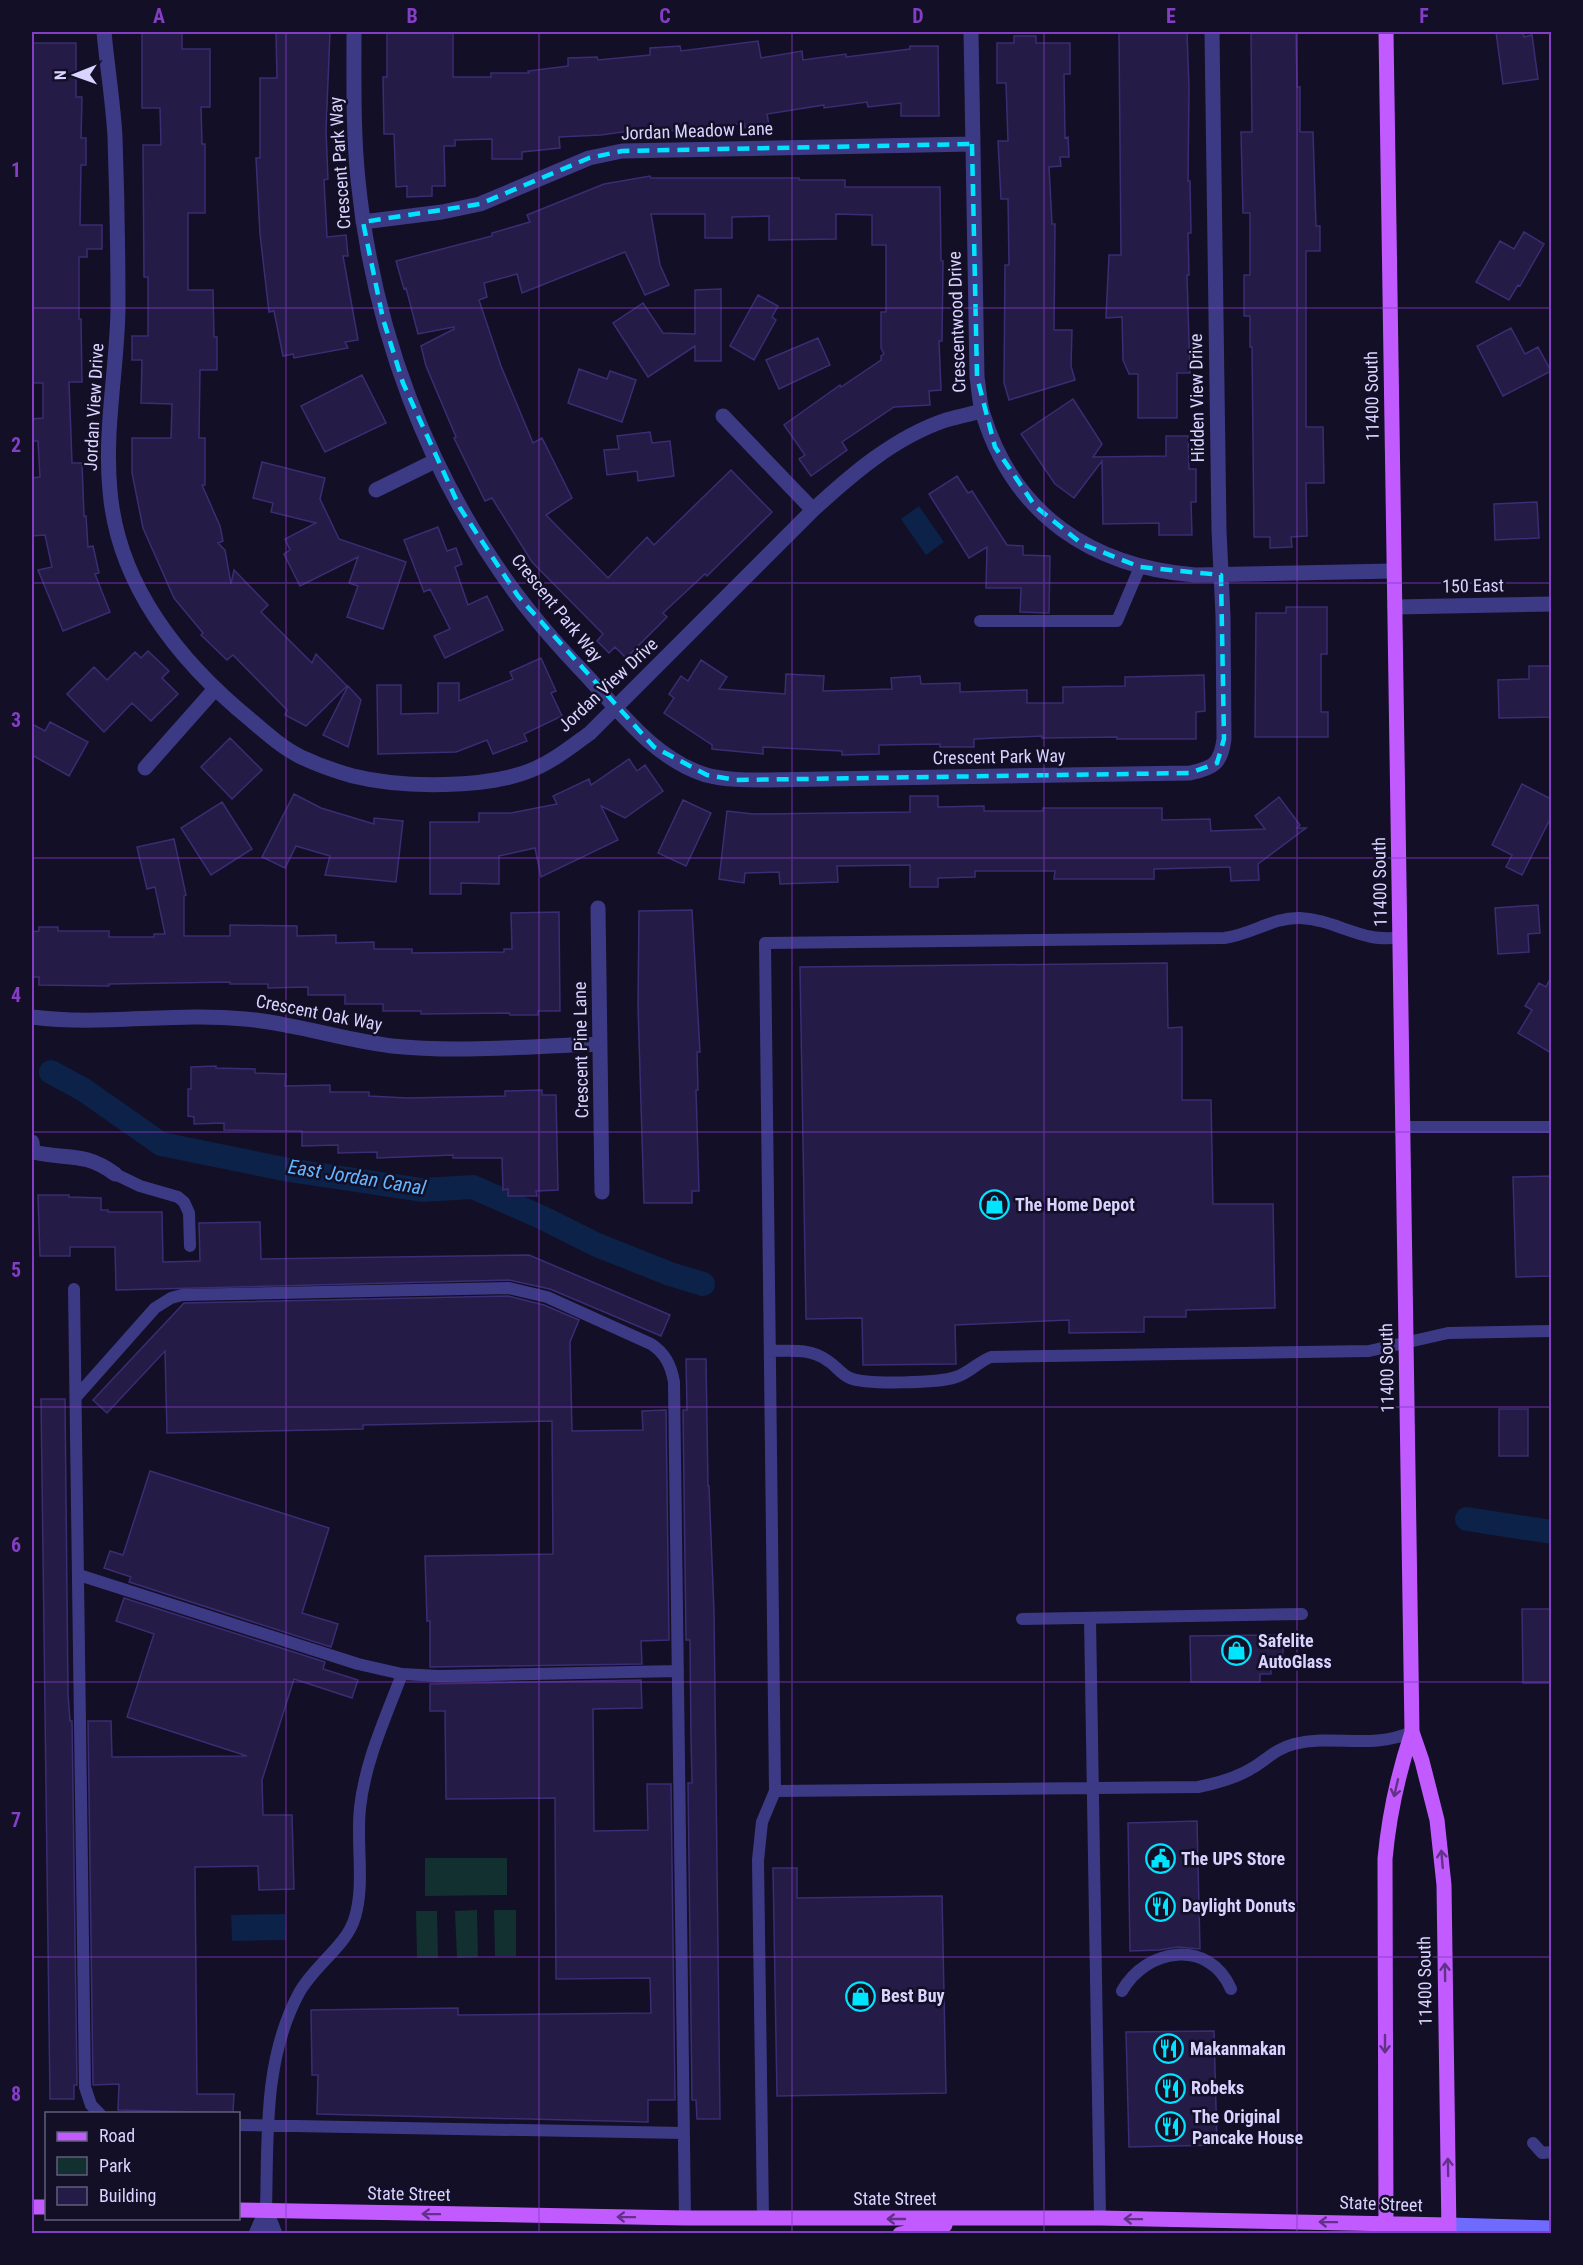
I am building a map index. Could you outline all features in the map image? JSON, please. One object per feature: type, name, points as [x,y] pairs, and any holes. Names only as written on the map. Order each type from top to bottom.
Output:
[{"type":"main road","name":"11400 South","points":[[1386,32],[1412,1732],[1425,1770],[1437,1820],[1444,1885],[1449,2229]]},
{"type":"main road","name":"11400 South","points":[[1386,2228],[1385,1859],[1392,1802],[1412,1732]]},
{"type":"main road","name":"State Street","points":[[240,2210],[685,2218],[1100,2218],[1386,2228],[1551,2228]]},
{"type":"main road","points":[[900,2234],[978,2219]]},
{"type":"street","name":"Jordan View Drive","points":[[104,32],[115,136],[118,306],[107,450],[110,494],[117,531],[128,568],[149,610],[179,649],[215,689],[273,739],[299,756],[331,770],[365,779],[410,784],[474,782],[503,778],[533,770],[561,755],[590,733],[813,510],[875,457],[911,436],[945,421],[982,411]]},
{"type":"street","name":"Crescent Park Way","points":[[354,32],[357,178],[371,269],[386,330],[403,383],[435,461],[487,553],[518,596],[565,653],[654,747],[679,764],[707,775],[736,780],[1190,773],[1204,770],[1217,763]]},
{"type":"street","name":"Crescentwood Drive","points":[[970,32],[975,348],[982,411],[995,447],[1014,480],[1035,506],[1055,525],[1082,544],[1110,558],[1140,567],[1170,573],[1221,575],[1394,571]]},
{"type":"street","name":"Hidden View Drive","points":[[1212,32],[1218,530],[1224,616],[1224,739],[1217,763]]},
{"type":"street","name":"Jordan Meadow Lane","points":[[363,222],[442,212],[480,204],[589,158],[622,151],[972,144]]},
{"type":"street","points":[[723,416],[813,510]]},
{"type":"street","points":[[376,490],[435,461]]},
{"type":"street","name":"150 East","points":[[1395,607],[1551,604]]},
{"type":"street","points":[[145,768],[215,689]]},
{"type":"street","name":"Crescent Pine Lane","points":[[598,908],[602,1192]]},
{"type":"street","name":"Crescent Oak Way","points":[[32,1017],[68,1020],[209,1017],[246,1019],[284,1024],[357,1042],[432,1048],[600,1044]]},
{"type":"street","points":[[32,1142],[33,1152],[49,1156],[80,1157],[92,1160],[115,1174]]},
{"type":"street","points":[[256,2234],[266,2211]]},
{"type":"street","points":[[266,2211],[275,2234]]},
{"type":"lane","points":[[980,621],[1117,621],[1140,567]]},
{"type":"lane","points":[[763,2218],[758,1860],[762,1822],[775,1791],[765,944],[1224,938],[1248,934],[1285,919],[1299,918],[1330,922],[1370,937],[1400,938]]},
{"type":"lane","points":[[1402,1127],[1551,1127]]},
{"type":"lane","points":[[115,1174],[140,1186],[178,1197],[184,1202],[189,1213],[190,1246]]},
{"type":"lane","points":[[76,1397],[155,1308],[171,1298],[182,1295],[509,1288],[547,1297],[651,1344],[668,1361],[674,1382],[685,2218]]},
{"type":"lane","points":[[74,1289],[85,2087],[91,2105],[98,2112]]},
{"type":"lane","points":[[770,1351],[812,1353],[822,1357],[850,1378],[870,1382],[948,1380],[965,1373],[982,1360],[991,1357],[1358,1352],[1385,1349],[1448,1333],[1551,1331]]},
{"type":"lane","points":[[79,1575],[358,1664],[402,1674],[440,1676],[678,1671]]},
{"type":"lane","points":[[1022,1619],[1302,1614]]},
{"type":"lane","points":[[1090,1618],[1100,2218]]},
{"type":"lane","points":[[266,2211],[268,2125],[273,2072],[278,2048],[292,2008],[309,1977],[342,1942],[354,1921],[358,1897],[358,1829],[363,1788],[374,1750],[402,1674]]},
{"type":"lane","points":[[775,1791],[1198,1786],[1214,1784],[1243,1773],[1271,1754],[1294,1744],[1377,1742],[1412,1732]]},
{"type":"lane","points":[[1122,1991],[1127,1982],[1142,1967],[1168,1956],[1182,1955],[1211,1962],[1220,1970],[1231,1989]]},
{"type":"lane","points":[[240,2125],[684,2133]]},
{"type":"lane","points":[[1533,2143],[1542,2152],[1551,2152]]},
{"type":"highlighted area","points":[[972,144],[977,377],[995,447],[1035,506],[1082,544],[1140,567],[1221,575],[1224,739],[1217,763],[1190,773],[736,780],[707,775],[654,747],[518,596],[460,508],[403,383],[383,319],[363,222],[480,204],[589,158],[622,151]]},
{"type":"green space","points":[[425,1858],[507,1858],[507,1895],[425,1896]]},
{"type":"green space","points":[[477,1910],[478,1957],[457,1958],[455,1911]]},
{"type":"green space","points":[[494,1910],[516,1910],[516,1956],[495,1956]]},
{"type":"green space","points":[[416,1911],[437,1911],[438,1958],[417,1958]]},
{"type":"water","points":[[919,506],[944,542],[926,555],[901,519]]},
{"type":"water","points":[[285,1914],[286,1940],[232,1941],[231,1915]]},
{"type":"building","points":[[142,32],[182,32],[182,49],[210,49],[210,107],[201,107],[202,144],[205,144],[205,213],[188,213],[188,290],[213,290],[214,337],[217,337],[217,370],[200,370],[199,438],[205,438],[205,485],[202,485],[220,526],[223,541],[218,543],[225,550],[231,584],[234,570],[268,605],[261,612],[312,663],[316,654],[347,686],[306,726],[285,715],[287,710],[233,655],[227,660],[201,635],[203,633],[174,598],[143,528],[132,473],[132,438],[171,438],[172,404],[141,403],[142,360],[132,360],[132,336],[148,336],[148,277],[144,277],[143,145],[161,145],[160,108],[142,108]]},
{"type":"building","points":[[276,32],[330,32],[326,130],[328,179],[324,180],[327,237],[346,235],[348,256],[343,256],[358,340],[345,342],[348,348],[294,358],[293,354],[283,356],[274,311],[269,312],[260,234],[256,158],[260,158],[260,78],[277,78]]},
{"type":"building","points":[[1119,32],[1187,32],[1188,181],[1190,181],[1191,233],[1188,233],[1189,275],[1187,275],[1190,373],[1177,373],[1177,418],[1138,418],[1138,374],[1129,374],[1123,360],[1122,317],[1106,318],[1109,255],[1121,255]]},
{"type":"building","points":[[1251,32],[1296,32],[1300,132],[1313,132],[1316,226],[1320,226],[1320,251],[1306,251],[1306,427],[1323,427],[1324,483],[1306,483],[1307,536],[1291,537],[1292,547],[1270,548],[1270,537],[1254,537],[1252,347],[1250,347],[1250,316],[1244,316],[1244,275],[1250,275],[1250,213],[1243,213],[1241,132],[1252,132]]},
{"type":"building","points":[[1496,32],[1523,32],[1524,37],[1532,35],[1538,79],[1503,84]]},
{"type":"building","points":[[387,33],[453,33],[453,77],[491,77],[491,73],[529,73],[528,71],[568,66],[568,58],[597,57],[598,60],[650,55],[650,48],[680,46],[681,51],[758,41],[761,58],[802,51],[803,60],[910,49],[910,46],[938,46],[939,116],[901,116],[901,103],[868,107],[867,102],[824,108],[824,105],[767,114],[769,125],[745,128],[744,123],[706,129],[705,127],[659,132],[658,127],[601,135],[559,137],[560,148],[522,152],[522,159],[492,159],[492,139],[455,140],[455,146],[444,146],[445,186],[432,186],[432,196],[407,197],[407,186],[396,187],[394,134],[384,134],[383,77],[387,77]]},
{"type":"building","points":[[1014,36],[1036,36],[1036,43],[1070,43],[1070,74],[1064,74],[1065,138],[1068,137],[1069,157],[1060,157],[1061,166],[1049,167],[1052,224],[1055,224],[1054,330],[1072,330],[1071,366],[1075,380],[1009,400],[1004,383],[1005,265],[1009,265],[1008,199],[1001,199],[998,141],[1008,141],[1006,83],[997,83],[997,43],[1014,43]]},
{"type":"building","points":[[32,43],[76,43],[76,97],[82,97],[81,138],[86,138],[86,165],[81,165],[80,225],[102,225],[102,249],[87,249],[87,257],[79,257],[82,382],[69,382],[72,463],[82,463],[88,547],[93,546],[99,573],[95,574],[110,612],[63,631],[38,570],[52,567],[45,535],[32,536],[32,478],[40,477],[38,441],[32,441],[32,419],[43,418],[43,383],[32,383]]},
{"type":"building","points":[[650,176],[651,178],[799,178],[799,180],[845,180],[845,187],[940,187],[941,261],[943,261],[942,341],[939,341],[941,390],[929,391],[930,405],[894,407],[842,442],[847,450],[811,476],[799,459],[805,455],[784,425],[840,385],[841,387],[881,360],[884,354],[881,348],[881,312],[886,312],[886,245],[872,245],[872,215],[836,214],[836,239],[769,240],[769,216],[732,217],[732,238],[705,238],[705,214],[651,214],[660,265],[669,285],[645,295],[625,252],[522,293],[517,274],[484,283],[487,297],[479,300],[501,366],[533,443],[542,438],[572,498],[546,515],[608,578],[647,537],[654,545],[731,470],[772,512],[707,576],[705,574],[663,613],[667,617],[626,658],[615,647],[609,653],[597,641],[603,634],[532,562],[492,498],[485,501],[454,438],[456,437],[426,366],[421,346],[454,327],[418,334],[396,261],[492,236],[492,233],[530,222],[527,215],[604,184]]},
{"type":"building","points":[[1524,232],[1544,244],[1520,286],[1518,285],[1509,300],[1476,282],[1500,241],[1514,249]]},
{"type":"building","points":[[721,289],[721,361],[695,361],[695,346],[648,377],[613,323],[643,303],[663,333],[695,334],[695,290]]},
{"type":"building","points":[[758,295],[778,306],[772,317],[776,320],[754,360],[730,346]]},
{"type":"building","points":[[1511,328],[1525,354],[1538,347],[1551,371],[1503,396],[1477,346]]},
{"type":"building","points":[[818,338],[830,365],[779,389],[766,360]]},
{"type":"building","points":[[579,369],[607,379],[610,371],[636,380],[622,422],[568,403]]},
{"type":"building","points":[[362,375],[386,423],[325,452],[301,406]]},
{"type":"building","points":[[1073,399],[1102,444],[1093,457],[1166,456],[1166,436],[1188,436],[1189,469],[1196,469],[1196,502],[1191,502],[1192,535],[1159,535],[1159,523],[1103,524],[1102,461],[1074,498],[1055,484],[1021,434]]},
{"type":"building","points":[[650,432],[652,443],[670,441],[674,476],[638,481],[637,471],[607,475],[604,450],[619,449],[617,436]]},
{"type":"building","points":[[262,462],[325,478],[320,499],[339,539],[406,562],[383,629],[347,617],[358,586],[349,583],[358,557],[300,586],[284,554],[290,550],[285,539],[316,523],[271,512],[273,503],[253,498]]},
{"type":"building","points":[[957,476],[968,493],[972,491],[1007,545],[1023,546],[1023,555],[1050,556],[1049,613],[1020,612],[1021,588],[986,588],[987,547],[969,558],[929,494]]},
{"type":"building","points":[[1537,502],[1539,538],[1495,540],[1494,504]]},
{"type":"building","points":[[438,527],[447,551],[456,548],[462,564],[455,567],[468,605],[487,596],[503,630],[445,658],[434,636],[450,629],[430,589],[424,592],[404,540]]},
{"type":"building","points":[[1286,607],[1327,607],[1327,654],[1321,654],[1321,712],[1328,712],[1328,737],[1255,737],[1256,613],[1286,613]]},
{"type":"building","points":[[148,651],[169,671],[162,678],[178,694],[151,721],[132,703],[104,732],[67,694],[94,667],[107,680],[135,652],[141,658]]},
{"type":"building","points":[[541,658],[556,691],[551,693],[562,716],[524,734],[527,741],[493,754],[487,740],[456,752],[378,754],[377,685],[401,685],[401,714],[438,713],[438,683],[459,683],[459,701],[513,679],[510,672]]},
{"type":"building","points":[[701,660],[727,677],[719,689],[785,694],[786,674],[824,676],[823,691],[892,689],[891,678],[920,676],[921,684],[960,683],[960,692],[1027,690],[1027,703],[1063,703],[1063,687],[1125,686],[1125,677],[1204,675],[1205,711],[1196,712],[1196,739],[1042,738],[1042,736],[974,739],[974,747],[940,747],[940,744],[879,745],[879,754],[842,755],[842,751],[763,747],[763,754],[712,749],[712,745],[664,713],[674,698],[669,694],[681,676],[688,681]]},
{"type":"building","points":[[1529,666],[1551,666],[1551,717],[1499,718],[1498,680],[1529,679]]},
{"type":"building","points":[[348,686],[361,700],[348,747],[323,735]]},
{"type":"building","points":[[50,722],[88,742],[69,776],[32,755],[32,724],[45,731]]},
{"type":"building","points":[[230,738],[262,770],[232,799],[201,767]]},
{"type":"building","points":[[629,759],[637,771],[645,765],[663,791],[625,818],[601,806],[618,840],[541,877],[535,848],[499,856],[499,884],[461,883],[461,894],[430,894],[430,822],[479,822],[479,813],[511,813],[557,804],[553,796],[589,779],[591,785]]},
{"type":"building","points":[[1522,784],[1551,799],[1551,817],[1522,875],[1506,867],[1512,855],[1492,845]]},
{"type":"building","points":[[294,794],[321,808],[374,824],[374,818],[403,821],[396,882],[325,875],[330,856],[296,846],[285,868],[262,857]]},
{"type":"building","points":[[910,796],[938,796],[938,807],[984,806],[984,811],[1043,811],[1043,808],[1162,808],[1162,820],[1210,819],[1211,831],[1265,829],[1255,816],[1279,797],[1300,825],[1297,828],[1306,828],[1258,864],[1259,880],[1231,881],[1230,867],[1154,869],[1154,879],[1054,879],[1055,871],[975,871],[975,877],[938,878],[938,887],[910,887],[910,865],[837,866],[838,882],[780,884],[779,872],[745,873],[744,883],[719,879],[727,811],[753,814],[910,812]]},
{"type":"building","points":[[683,800],[711,813],[686,866],[658,853]]},
{"type":"building","points":[[222,802],[252,849],[211,875],[181,828]]},
{"type":"building","points":[[174,839],[186,895],[184,896],[184,936],[230,936],[230,925],[297,926],[297,936],[336,935],[336,943],[374,942],[374,949],[412,949],[412,953],[504,952],[504,949],[512,949],[511,913],[559,912],[560,1011],[538,1011],[538,1015],[510,1015],[509,1013],[421,1014],[421,1011],[383,1011],[383,1004],[345,1004],[345,995],[308,995],[308,987],[268,988],[268,984],[230,984],[230,982],[109,984],[109,986],[39,985],[39,977],[32,977],[32,932],[39,931],[39,927],[58,927],[58,931],[109,931],[109,937],[154,937],[154,934],[165,934],[155,887],[147,889],[137,847]]},
{"type":"building","points":[[1538,905],[1540,933],[1528,934],[1529,952],[1498,954],[1495,908]]},
{"type":"building","points":[[692,910],[700,1052],[697,1052],[698,1090],[696,1090],[699,1191],[692,1191],[692,1203],[644,1203],[638,1006],[639,911]]},
{"type":"building","name":"The Home Depot","points":[[1167,963],[1168,1028],[1182,1027],[1182,1100],[1211,1100],[1213,1204],[1273,1204],[1275,1308],[1186,1310],[1186,1317],[1144,1317],[1144,1332],[1069,1333],[1069,1320],[955,1325],[956,1364],[863,1365],[862,1318],[806,1319],[800,967]]},
{"type":"building","points":[[1551,977],[1551,1053],[1518,1033],[1532,1010],[1525,1006],[1539,983],[1546,987]]},
{"type":"building","points":[[216,1066],[216,1068],[255,1069],[255,1073],[286,1074],[285,1086],[330,1085],[330,1092],[369,1092],[369,1096],[407,1098],[505,1096],[505,1091],[542,1090],[542,1095],[556,1095],[558,1190],[536,1191],[537,1196],[508,1196],[508,1189],[503,1190],[502,1158],[453,1158],[453,1155],[377,1158],[377,1152],[338,1153],[338,1145],[302,1146],[302,1131],[224,1130],[224,1123],[194,1124],[194,1117],[188,1116],[191,1067]]},
{"type":"building","points":[[1551,1176],[1551,1276],[1516,1277],[1513,1177]]},
{"type":"building","points":[[38,1195],[101,1198],[101,1210],[108,1210],[108,1212],[162,1212],[163,1262],[200,1261],[199,1223],[260,1222],[261,1259],[529,1255],[670,1315],[661,1336],[550,1289],[509,1280],[116,1290],[115,1247],[70,1247],[70,1256],[40,1256]]},
{"type":"building","points":[[508,1296],[544,1305],[579,1320],[570,1342],[572,1431],[643,1430],[642,1411],[666,1410],[669,1640],[641,1641],[642,1664],[430,1667],[430,1621],[427,1621],[425,1556],[553,1554],[552,1421],[363,1425],[363,1429],[167,1433],[165,1351],[107,1413],[93,1400],[184,1303]]},
{"type":"building","points":[[686,1359],[706,1359],[708,1486],[714,1612],[720,2119],[697,2119],[696,2100],[692,2100],[688,1783],[692,1783],[690,1640],[686,1640],[683,1410],[687,1410]]},
{"type":"building","points":[[41,1399],[65,1399],[68,1694],[70,1721],[72,1721],[77,2085],[74,2085],[74,2099],[50,2099]]},
{"type":"building","points":[[1499,1409],[1528,1409],[1528,1456],[1499,1456]]},
{"type":"building","points":[[150,1471],[329,1528],[302,1613],[338,1624],[331,1647],[129,1582],[131,1577],[104,1568],[110,1551],[123,1555]]},
{"type":"building","points":[[124,1598],[325,1662],[323,1669],[358,1680],[352,1698],[294,1679],[262,1780],[263,1815],[292,1815],[294,1889],[259,1890],[258,1866],[195,1867],[197,2094],[234,2094],[233,2112],[118,2110],[119,2084],[93,2085],[88,1721],[111,1721],[112,1757],[247,1756],[127,1717],[154,1634],[116,1621]]},
{"type":"building","points":[[1522,1609],[1551,1609],[1551,1683],[1523,1683]]},
{"type":"building","name":"Safelite AutoGlass","points":[[1283,1635],[1283,1666],[1271,1666],[1271,1674],[1260,1674],[1260,1682],[1191,1682],[1190,1636]]},
{"type":"building","points":[[641,1680],[642,1708],[593,1709],[594,1831],[648,1830],[647,1784],[671,1784],[675,2100],[648,2100],[648,2122],[317,2114],[318,2075],[312,2075],[311,2010],[458,2008],[458,2015],[651,2013],[650,1978],[556,1979],[555,1798],[446,1799],[445,1711],[430,1711],[430,1684]]},
{"type":"building","points":[[1197,1821],[1200,1949],[1178,1947],[1130,1951],[1128,1823]]},
{"type":"building","name":"Best Buy","points":[[773,1868],[797,1868],[797,1898],[942,1896],[946,2093],[777,2096]]},
{"type":"building","points":[[1214,2031],[1217,2145],[1129,2147],[1126,2032]]},
{"type":"waterway","name":"East Jordan Canal","points":[[51,1072],[84,1090],[161,1144],[289,1170],[422,1190],[473,1187],[597,1245],[670,1274],[703,1284]]},
{"type":"waterway","name":"East Jordan Canal","points":[[1467,1519],[1552,1532]]},
{"type":"place","name":"The Home Depot","points":[[994,1205]]},
{"type":"place","name":"Safelite AutoGlass","points":[[1237,1651]]},
{"type":"place","name":"The UPS Store","points":[[1160,1859]]},
{"type":"place","name":"Daylight Donuts","points":[[1161,1906]]},
{"type":"place","name":"Best Buy","points":[[860,1996]]},
{"type":"place","name":"Makanmakan","points":[[1169,2049]]},
{"type":"place","name":"Robeks","points":[[1170,2088]]},
{"type":"place","name":"The Original Pancake House","points":[[1171,2127]]}]
